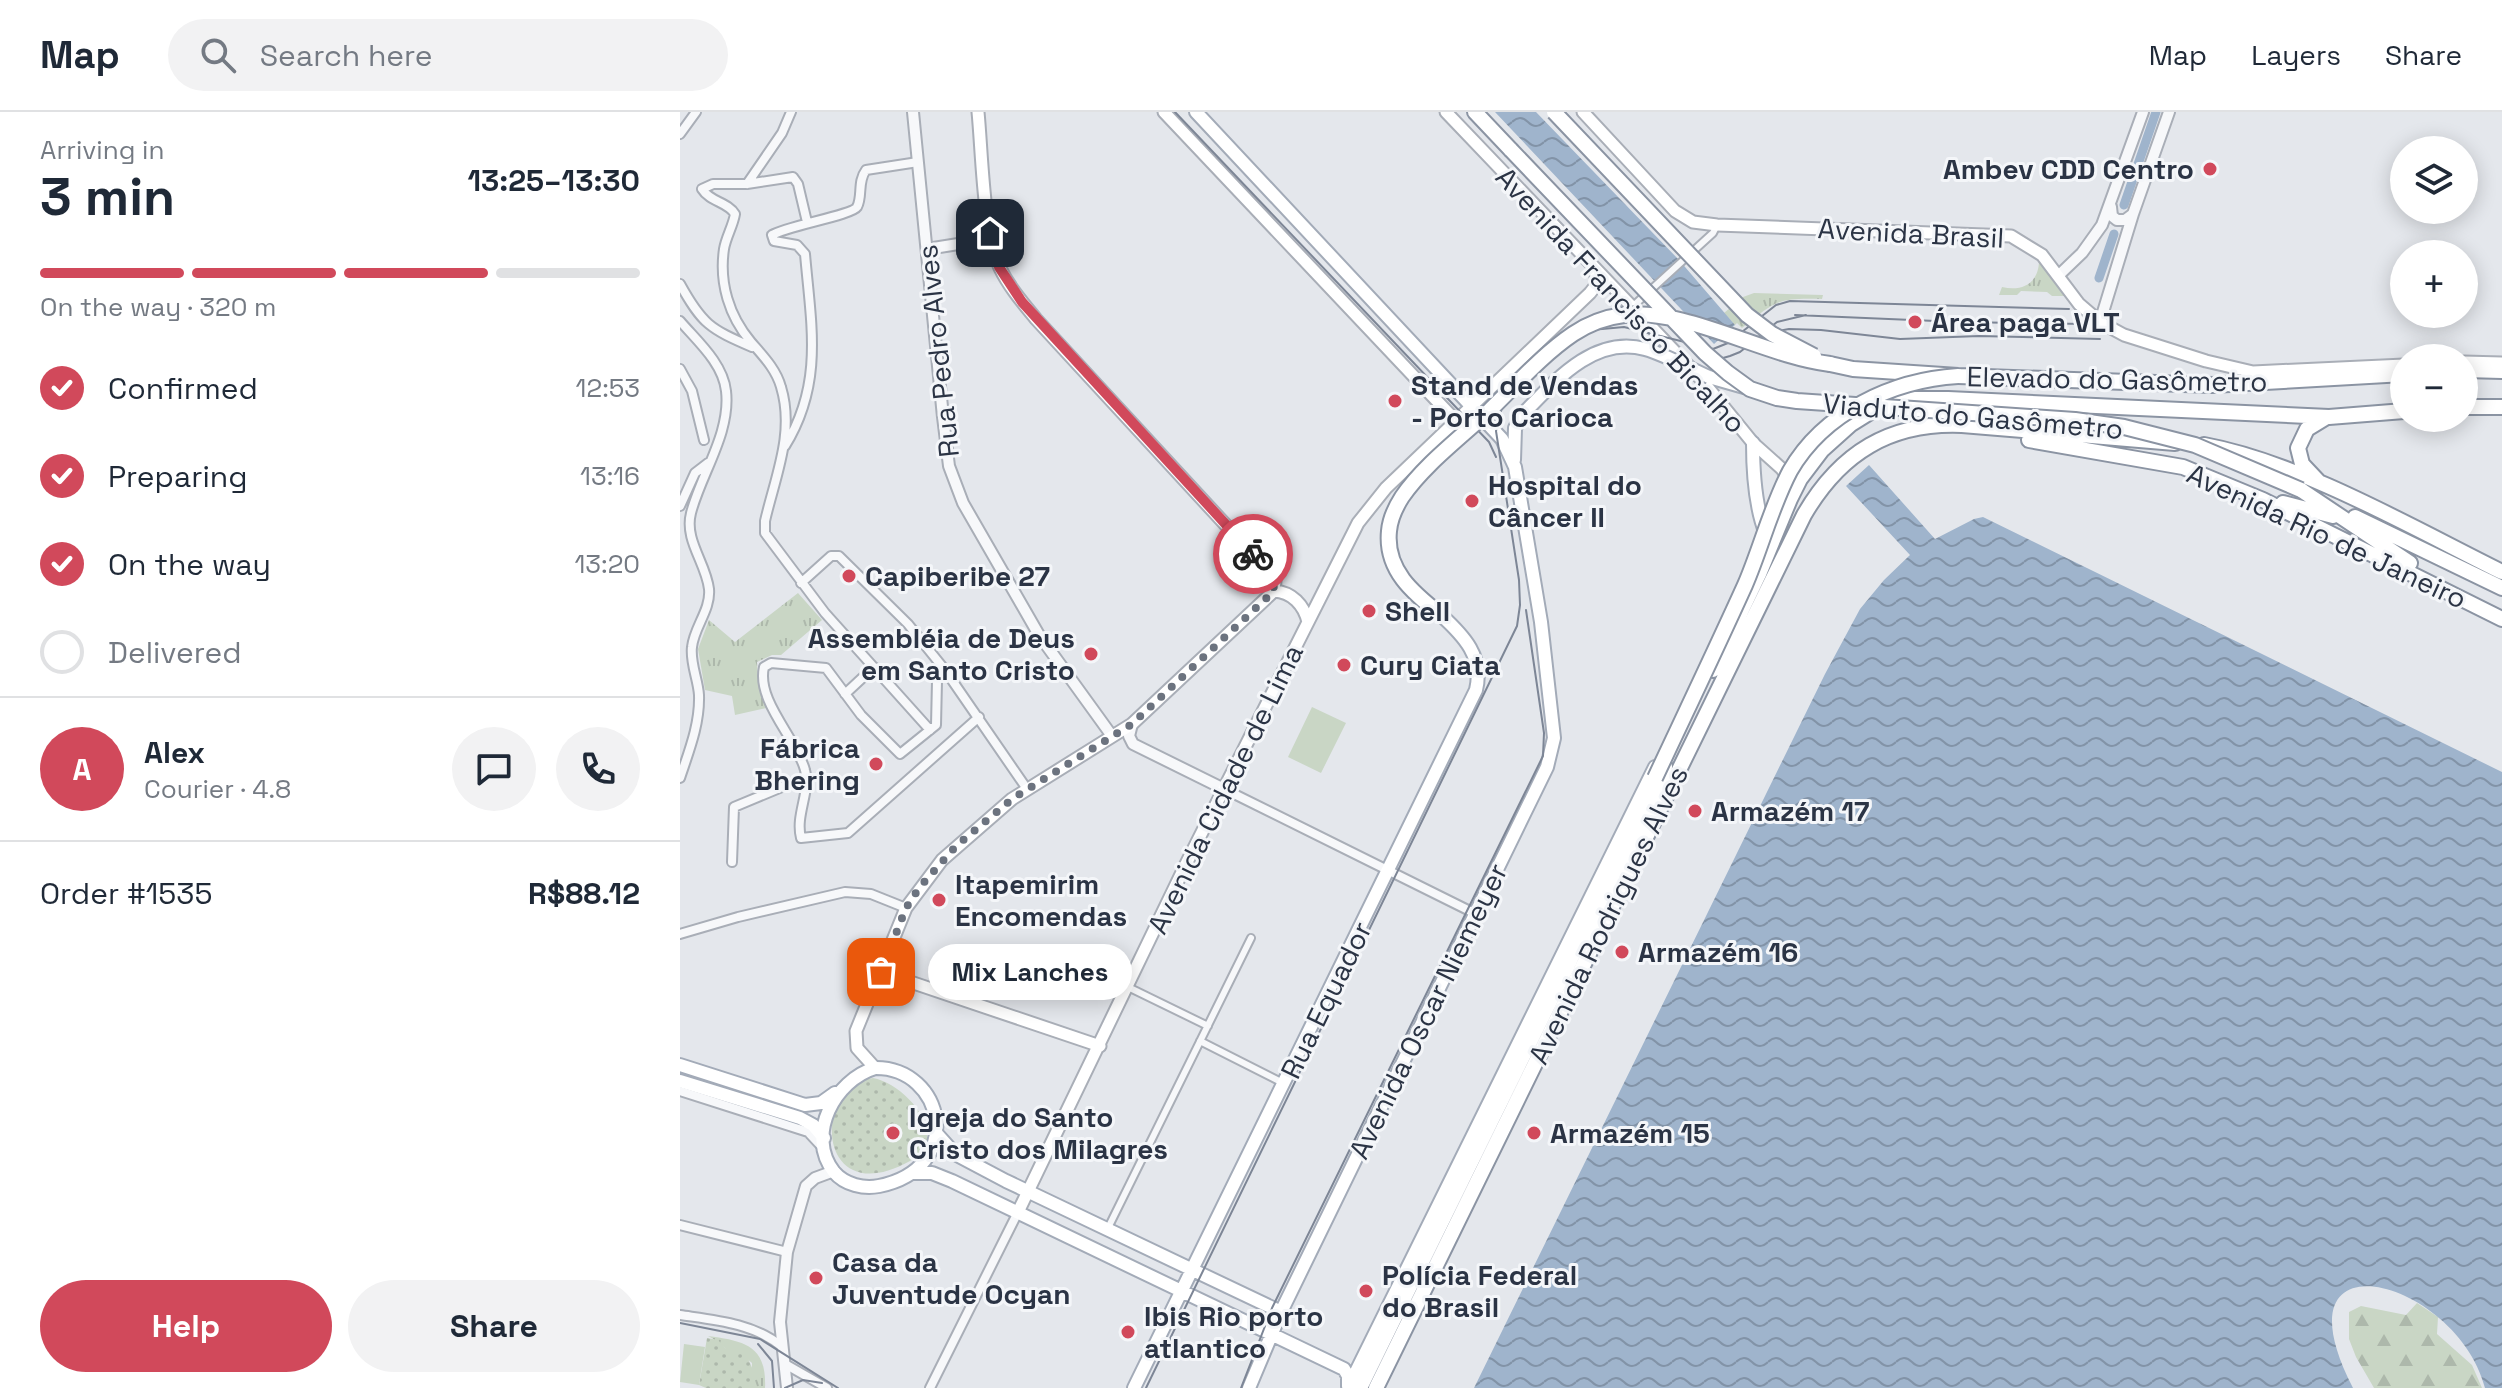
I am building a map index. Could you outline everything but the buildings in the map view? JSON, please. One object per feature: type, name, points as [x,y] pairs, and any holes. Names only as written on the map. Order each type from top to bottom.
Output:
[{"type":"highway","name":"Avenida Francisco Bicalho","points":[[1475,112],[1511,150]]},
{"type":"highway","name":"Elevado do Gasômetro","points":[[1554,112],[1747,315],[1772,334],[1830,364]]},
{"type":"highway","name":"Viaduto do Gasômetro","points":[[1511,150],[1705,353],[1750,389],[1797,401],[2075,420],[2124,427],[2207,449],[2301,490],[2502,588]]},
{"type":"highway","name":"Elevado do Gasômetro","points":[[1441,615],[1405,584],[1394,564],[1389,537],[1396,507],[1430,466],[1575,332],[1616,316],[1656,315],[1802,360],[1853,369],[2212,385],[2390,375]]},
{"type":"highway","points":[[2478,370],[2502,371]]},
{"type":"highway","points":[[1629,841],[1747,581],[1784,485],[1804,451],[1829,426],[1875,396],[1916,381],[1958,376]]},
{"type":"highway","name":"Avenida Rodrigues Alves","points":[[1360,1388],[1741,614],[1795,490],[1816,458],[1840,434],[1875,409],[1923,398],[2329,417]]},
{"type":"highway","points":[[2478,407],[2502,407]]},
{"type":"highway","points":[[2324,486],[2306,470],[2300,459],[2298,448],[2307,429],[2329,417],[2390,412]]},
{"type":"highway","name":"Avenida Rio de Janeiro","points":[[1858,453],[1901,430],[1928,425],[2198,444],[2231,450],[2324,486],[2502,572]]},
{"type":"highway","name":"Avenida Rio de Janeiro","points":[[1962,425],[2013,438],[2183,467],[2263,500],[2502,619]]},
{"type":"highway","name":"Avenida Rodrigues Alves","points":[[1376,1388],[1804,515],[1833,475],[1858,453]]},
{"type":"highway","points":[[2301,490],[2412,565],[2502,609]]},
{"type":"main road","points":[[875,1068],[857,1048],[855,1039],[906,908],[927,879],[956,846],[1002,806],[1132,724],[1274,591],[1275,581],[1270,573],[1022,302],[999,267],[990,233],[978,112]]},
{"type":"main road","points":[[1164,112],[1456,421]]},
{"type":"main road","points":[[1196,112],[1472,405],[1502,439],[1515,467]]},
{"type":"main road","name":"Avenida Francisco Bicalho","points":[[1446,112],[1701,379],[1753,443],[1782,469],[1795,490]]},
{"type":"main road","name":"Avenida Brasil","points":[[1583,112],[1667,203],[1687,219],[1717,225],[2011,236],[2037,250],[2079,304],[2100,322],[2134,338],[2253,372],[2390,366]]},
{"type":"main road","name":"Avenida Cidade de Lima","points":[[1018,1212],[1224,789],[1358,523],[1370,505],[1594,288],[1597,281],[1595,270]]},
{"type":"main road","points":[[1515,467],[1514,433],[1523,414],[1580,362],[1599,351],[1617,347],[1648,350],[1709,377],[1750,389]]},
{"type":"main road","points":[[2478,362],[2502,363]]},
{"type":"main road","points":[[1753,443],[1762,524],[1770,543]]},
{"type":"main road","name":"Avenida Oscar Niemeyer","points":[[1249,1388],[1270,1335],[1553,750],[1541,622],[1515,467]]},
{"type":"main road","name":"Avenida Rodrigues Alves","points":[[1348,1388],[1762,551],[1770,543],[1783,515]]},
{"type":"main road","points":[[1274,591],[1284,592],[1297,602],[1308,622]]},
{"type":"main road","name":"Rua Equador","points":[[1134,1388],[1285,1084],[1477,685],[1477,667],[1469,644],[1441,615]]},
{"type":"main road","points":[[881,972],[1100,1046]]},
{"type":"main road","points":[[680,1065],[805,1105],[821,1103],[855,1076],[875,1068],[896,1070],[916,1082],[931,1107],[937,1134],[932,1152],[914,1173]]},
{"type":"main road","points":[[680,1081],[800,1118],[813,1125],[824,1138]]},
{"type":"main road","points":[[841,1089],[827,1114],[824,1138],[826,1153],[834,1171],[852,1184],[868,1187],[925,1172],[940,1176],[1344,1369],[1348,1376],[1348,1388]]},
{"type":"main road","points":[[937,1134],[955,1154],[1281,1312]]},
{"type":"street","points":[[680,134],[696,112]]},
{"type":"street","points":[[747,184],[782,133],[791,112]]},
{"type":"street","name":"Rua Pedro Alves","points":[[913,112],[945,438],[955,483],[974,523],[1039,635],[1112,736]]},
{"type":"street","points":[[2133,214],[2122,221],[2115,219],[2110,211],[2143,112]]},
{"type":"street","points":[[2100,322],[2169,112]]},
{"type":"street","points":[[784,449],[806,403],[812,376],[813,349],[805,254],[797,245],[774,241],[771,237],[776,232],[855,209],[861,177],[866,170],[918,162]]},
{"type":"street","points":[[807,222],[793,177],[747,184],[713,184],[702,189],[735,214],[724,248],[730,313],[777,374],[782,389],[786,426],[784,449],[765,521],[765,533],[801,583],[930,730]]},
{"type":"street","points":[[2059,275],[2095,236],[2112,202]]},
{"type":"street","points":[[1631,308],[1713,233],[1717,225]]},
{"type":"street","points":[[927,249],[977,241],[990,233]]},
{"type":"street","points":[[680,284],[702,321],[723,335],[756,349]]},
{"type":"street","points":[[680,321],[715,363],[726,389],[726,411],[689,522],[692,541],[707,580],[709,599],[691,647],[699,691],[698,719],[680,778]]},
{"type":"street","points":[[680,369],[692,391],[704,440]]},
{"type":"street","points":[[680,506],[695,473],[709,463]]},
{"type":"street","points":[[801,583],[831,556],[837,555],[908,624],[979,717],[1027,789]]},
{"type":"street","points":[[945,670],[937,679],[937,721],[904,753],[898,754],[861,715],[829,670],[822,666],[771,663],[764,667],[762,677],[777,719],[803,763],[806,777],[800,814],[801,838],[848,833],[979,717]]},
{"type":"street","points":[[845,694],[874,667]]},
{"type":"street","points":[[1132,724],[1129,736],[1133,744],[1476,914]]},
{"type":"street","points":[[732,862],[734,807],[806,777]]},
{"type":"street","points":[[680,934],[845,892],[871,894],[906,908]]},
{"type":"street","points":[[1107,1230],[1251,938]]},
{"type":"street","points":[[1128,987],[1208,1026]]},
{"type":"street","points":[[1200,1041],[1285,1084]]},
{"type":"street","points":[[680,1091],[808,1132],[826,1153]]},
{"type":"street","points":[[787,1388],[781,1346],[781,1311],[787,1252],[806,1186],[819,1176],[834,1171]]},
{"type":"street","name":"Avenida Cidade de Lima","points":[[930,1388],[1018,1212]]},
{"type":"street","points":[[680,1225],[787,1252]]},
{"type":"street","points":[[680,1315],[747,1328],[768,1336],[781,1346]]},
{"type":"street","points":[[785,1364],[827,1388]]},
{"type":"green space","points":[[2039,258],[2066,296],[2021,291],[2017,295],[1999,295],[2002,287],[2017,288],[2034,279]]},
{"type":"green space","points":[[1754,293],[1823,295],[1822,299],[1787,300],[1763,312],[1742,328],[1737,323],[1735,325],[1724,313],[1743,297]]},
{"type":"green space","points":[[798,593],[822,620],[781,655],[772,655],[757,662],[766,708],[735,715],[732,696],[705,690],[698,649],[709,620],[735,642]]},
{"type":"green space","points":[[1312,707],[1346,723],[1321,773],[1288,757]]},
{"type":"green space","points":[[873,1078],[886,1082],[911,1101],[926,1126],[927,1139],[922,1151],[910,1161],[879,1173],[856,1171],[841,1160],[833,1142],[832,1122],[839,1102],[853,1086]]},
{"type":"green space","points":[[2417,1303],[2438,1317],[2437,1334],[2472,1365],[2482,1388],[2374,1388],[2349,1339],[2349,1312],[2361,1306],[2406,1315]]},
{"type":"green space","points":[[708,1336],[732,1340],[751,1348],[762,1362],[765,1388],[752,1388],[752,1363]]},
{"type":"green space","points":[[707,1338],[718,1340],[725,1348],[747,1356],[753,1370],[752,1388],[706,1388],[699,1385]]},
{"type":"green space","points":[[684,1344],[705,1347],[699,1385],[680,1382]]},
{"type":"water","points":[[1495,112],[1536,112],[1679,260],[1735,325],[1714,344]]},
{"type":"water","points":[[1869,465],[1935,539],[1983,517],[2502,772],[2502,1388],[2485,1388],[2468,1350],[2441,1320],[2409,1298],[2378,1287],[2351,1289],[2335,1305],[2334,1337],[2353,1388],[1474,1388],[1825,674],[1860,609],[1910,555],[1846,486]]},
{"type":"waterway","points":[[2124,205],[2156,112]]},
{"type":"waterway","points":[[2099,278],[2114,234]]},
{"type":"tram line","points":[[1175,112],[1489,442],[1496,457]]},
{"type":"tram line","points":[[1146,1388],[1517,626],[1519,580],[1496,431],[1502,407],[1512,394],[1568,343],[1591,330],[1624,327],[1713,349],[1728,343],[1776,305],[1790,301],[2069,309]]},
{"type":"tram line","points":[[1795,315],[2087,324]]},
{"type":"tram line","points":[[1702,353],[1723,358],[1730,356],[1740,352],[1777,322],[1806,315]]},
{"type":"tram line","points":[[1773,332],[1821,330],[1900,339],[1979,336],[2100,339]]},
{"type":"tram line","points":[[1241,1388],[1272,1308],[1543,756],[1544,733],[1526,610]]},
{"type":"tram line","points":[[680,1323],[760,1339],[838,1388]]},
{"type":"tram line","points":[[758,1344],[772,1361],[774,1388]]},
{"type":"tram line","points":[[785,1388],[803,1380],[822,1383]]},
{"type":"way so far","points":[[881,972],[906,908],[919,888],[956,846],[1012,799],[1132,724],[1274,591],[1273,577],[1253,554]]},
{"type":"place","name":"Ambev CDD Centro","points":[[2210,169]]},
{"type":"place","name":"Área paga VLT","points":[[1915,322]]},
{"type":"place","name":"Stand de Vendas - Porto Carioca","points":[[1395,401]]},
{"type":"place","name":"Hospital do Câncer II","points":[[1472,501]]},
{"type":"place","name":"Capiberibe 27","points":[[849,576]]},
{"type":"place","name":"Shell","points":[[1369,611]]},
{"type":"place","name":"Assembléia de Deus em Santo Cristo","points":[[1091,654]]},
{"type":"place","name":"Cury Ciata","points":[[1344,665]]},
{"type":"place","name":"Fábrica Bhering","points":[[876,764]]},
{"type":"place","name":"Armazém 17","points":[[1695,811]]},
{"type":"place","name":"Itapemirim Encomendas","points":[[939,900]]},
{"type":"place","name":"Armazém 16","points":[[1622,952]]},
{"type":"place","name":"Mix Lanches","points":[[881,972]]},
{"type":"place","name":"Igreja do Santo Cristo dos Milagres","points":[[893,1133]]},
{"type":"place","name":"Armazém 15","points":[[1534,1133]]},
{"type":"place","name":"Casa da Juventude Ocyan","points":[[816,1278]]},
{"type":"place","name":"Polícia Federal do Brasil","points":[[1366,1291]]},
{"type":"place","name":"Ibis Rio porto atlantico","points":[[1128,1332]]},
{"type":"route","points":[[990,233],[999,267],[1022,302],[1253,554]]}]
